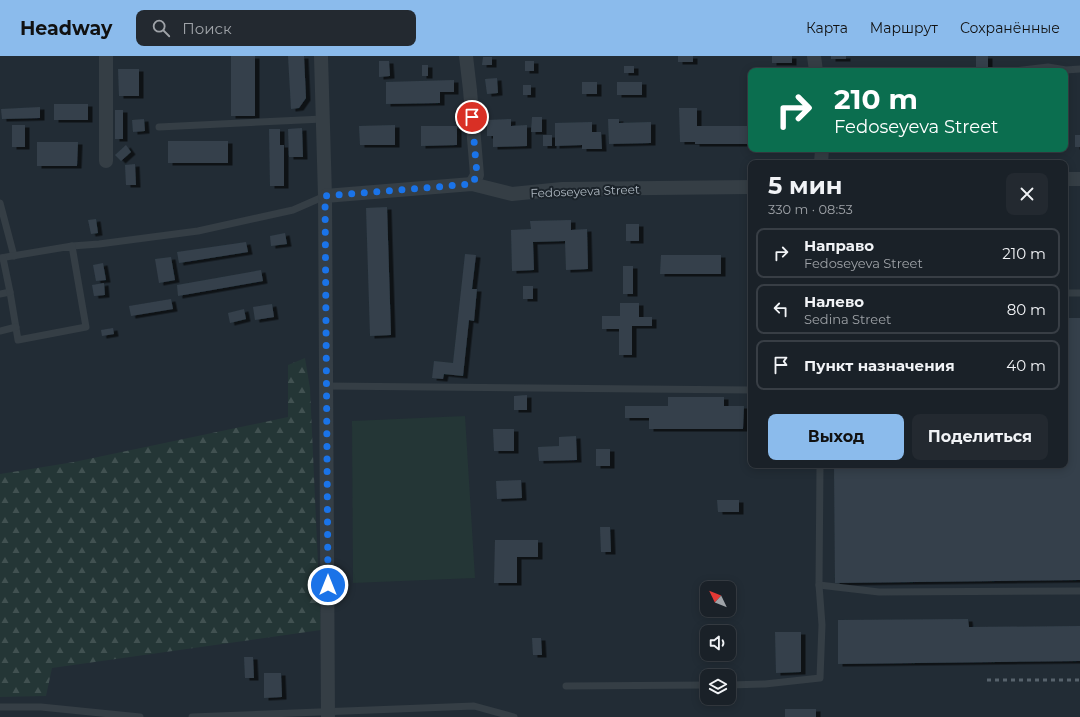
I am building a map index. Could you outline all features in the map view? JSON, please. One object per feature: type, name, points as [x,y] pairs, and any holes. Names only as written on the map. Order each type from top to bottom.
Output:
[{"type":"street","points":[[106,56],[106,161]]},
{"type":"street","points":[[321,56],[325,196],[328,714]]},
{"type":"street","points":[[466,56],[477,175],[472,184]]},
{"type":"street","points":[[814,56],[816,68]]},
{"type":"street","points":[[1068,179],[1080,179]]},
{"type":"street","name":"Fedoseyeva Street","points":[[325,196],[472,184],[512,194],[562,189],[748,187]]},
{"type":"lane","points":[[1039,68],[1054,68]]},
{"type":"lane","points":[[1068,70],[1080,69]]},
{"type":"lane","points":[[159,127],[323,119]]},
{"type":"lane","points":[[72,246],[86,327],[18,340],[10,292],[2,258],[72,246],[198,232],[293,210],[325,196]]},
{"type":"lane","points":[[0,203],[14,256]]},
{"type":"lane","points":[[0,294],[10,292]]},
{"type":"lane","points":[[1068,293],[1080,293]]},
{"type":"lane","points":[[0,331],[16,328]]},
{"type":"lane","points":[[326,386],[748,390]]},
{"type":"lane","points":[[736,685],[765,684],[820,678],[822,625],[820,585],[820,468]]},
{"type":"lane","points":[[820,585],[879,592],[1080,591]]},
{"type":"lane","points":[[566,686],[700,685]]},
{"type":"lane","points":[[192,717],[328,714],[474,706],[514,717]]},
{"type":"lane","points":[[0,707],[41,707],[140,717]]},
{"type":"green space","points":[[305,358],[310,388],[321,630],[52,668],[46,696],[0,697],[0,474],[74,462],[288,417],[288,365]]},
{"type":"green space","points":[[465,416],[475,578],[353,583],[352,421]]},
{"type":"building","points":[[231,56],[255,56],[255,116],[231,116]]},
{"type":"building","points":[[288,56],[304,56],[306,98],[299,108],[291,109]]},
{"type":"building","points":[[678,56],[693,56],[693,62],[678,62]]},
{"type":"building","points":[[772,56],[792,56],[792,63],[772,63]]},
{"type":"building","points":[[831,56],[846,56],[846,59],[831,59]]},
{"type":"building","points":[[976,56],[988,56],[988,68],[976,68]]},
{"type":"building","points":[[483,57],[492,57],[492,65],[482,65]]},
{"type":"building","points":[[379,61],[389,61],[390,76],[379,77]]},
{"type":"building","points":[[525,61],[534,61],[534,71],[525,71]]},
{"type":"building","points":[[422,65],[428,65],[428,76],[422,76]]},
{"type":"building","points":[[624,66],[634,66],[634,73],[624,73]]},
{"type":"building","points":[[118,69],[139,69],[139,96],[119,96]]},
{"type":"building","points":[[497,78],[498,93],[487,94],[485,79]]},
{"type":"building","points":[[454,80],[454,92],[440,92],[440,103],[386,104],[386,82]]},
{"type":"building","points":[[582,82],[597,82],[597,94],[582,94]]},
{"type":"building","points":[[617,82],[642,82],[642,95],[617,95]]},
{"type":"building","points":[[523,85],[531,85],[531,95],[523,95]]},
{"type":"building","points":[[54,104],[88,104],[88,120],[54,120]]},
{"type":"building","points":[[40,107],[40,118],[2,119],[1,109]]},
{"type":"building","points":[[679,108],[697,108],[697,126],[748,126],[748,144],[695,144],[695,142],[680,142]]},
{"type":"building","points":[[115,110],[123,110],[123,139],[115,139]]},
{"type":"building","points":[[532,117],[542,117],[542,132],[531,132]]},
{"type":"building","points":[[144,119],[145,131],[133,132],[132,120]]},
{"type":"building","points":[[511,119],[511,126],[527,125],[527,146],[493,147],[493,136],[487,136],[487,120]]},
{"type":"building","points":[[608,119],[619,119],[619,123],[651,122],[651,143],[609,144]]},
{"type":"building","points":[[592,122],[592,132],[601,132],[602,149],[582,149],[582,145],[555,146],[555,123]]},
{"type":"building","points":[[12,125],[25,125],[25,147],[12,147]]},
{"type":"building","points":[[395,125],[395,145],[360,145],[359,126]]},
{"type":"building","points":[[421,126],[457,126],[457,145],[421,146]]},
{"type":"building","points":[[302,128],[303,157],[289,157],[288,129]]},
{"type":"building","points":[[269,129],[280,129],[280,145],[284,145],[284,186],[270,186]]},
{"type":"building","points":[[543,135],[552,135],[552,146],[543,146]]},
{"type":"building","points":[[1075,135],[1080,135],[1080,147],[1075,147]]},
{"type":"building","points":[[168,141],[228,141],[228,163],[168,163]]},
{"type":"building","points":[[37,142],[78,142],[77,166],[37,166]]},
{"type":"building","points":[[126,145],[131,152],[121,161],[115,155]]},
{"type":"building","points":[[135,164],[136,185],[126,185],[125,165]]},
{"type":"building","points":[[387,207],[391,335],[370,336],[366,208]]},
{"type":"building","points":[[96,219],[98,233],[91,234],[88,220]]},
{"type":"building","points":[[571,220],[571,230],[587,229],[588,269],[566,270],[565,241],[533,242],[534,270],[512,271],[511,230],[531,229],[530,221]]},
{"type":"building","points":[[626,224],[639,224],[639,241],[626,241]]},
{"type":"building","points":[[285,233],[287,244],[271,246],[270,236]]},
{"type":"building","points":[[246,242],[248,252],[179,263],[177,252]]},
{"type":"building","points":[[465,254],[476,255],[472,289],[477,289],[474,321],[469,320],[463,376],[444,374],[443,379],[432,378],[434,361],[453,363]]},
{"type":"building","points":[[661,255],[721,255],[721,274],[660,274]]},
{"type":"building","points":[[171,257],[175,280],[159,283],[155,259]]},
{"type":"building","points":[[103,263],[106,280],[96,281],[93,265]]},
{"type":"building","points":[[623,266],[633,266],[633,294],[623,294]]},
{"type":"building","points":[[261,270],[263,281],[178,296],[177,285]]},
{"type":"building","points":[[104,283],[105,295],[94,296],[92,285]]},
{"type":"building","points":[[523,286],[533,286],[533,299],[523,299]]},
{"type":"building","points":[[171,299],[173,309],[131,316],[129,306]]},
{"type":"building","points":[[620,303],[639,303],[639,317],[652,317],[652,326],[632,326],[632,355],[619,355],[619,329],[602,329],[602,316],[620,316]]},
{"type":"building","points":[[272,304],[274,317],[255,320],[253,307]]},
{"type":"building","points":[[244,309],[246,319],[230,323],[228,313]]},
{"type":"building","points":[[1068,318],[1080,318],[1080,580],[835,583],[834,468],[1068,468]]},
{"type":"building","points":[[113,328],[114,334],[102,336],[101,330]]},
{"type":"building","points":[[527,395],[527,410],[514,410],[514,396]]},
{"type":"building","points":[[668,397],[724,397],[724,406],[744,406],[743,429],[649,429],[649,418],[625,418],[625,406],[668,406]]},
{"type":"building","points":[[493,429],[514,429],[514,451],[494,451]]},
{"type":"building","points":[[576,436],[577,460],[539,461],[538,447],[559,446],[559,437]]},
{"type":"building","points":[[596,449],[610,449],[610,466],[596,466]]},
{"type":"building","points":[[521,480],[522,498],[497,499],[496,481]]},
{"type":"building","points":[[717,500],[739,500],[739,512],[718,512]]},
{"type":"building","points":[[600,527],[610,527],[611,552],[601,552]]},
{"type":"building","points":[[495,540],[538,540],[538,557],[517,557],[517,583],[494,583]]},
{"type":"building","points":[[968,619],[969,627],[1080,626],[1080,661],[838,664],[838,620]]},
{"type":"building","points":[[775,632],[801,632],[801,672],[776,673]]},
{"type":"building","points":[[532,638],[541,638],[542,655],[533,655]]},
{"type":"building","points":[[244,657],[253,657],[254,678],[245,678]]},
{"type":"building","points":[[264,673],[281,673],[282,697],[264,698]]},
{"type":"building","points":[[785,709],[816,709],[816,717],[785,717]]},
{"type":"railway","points":[[987,680],[1080,680]]},
{"type":"route","points":[[328,585],[325,196],[472,184],[477,175],[472,131],[472,117]]}]
